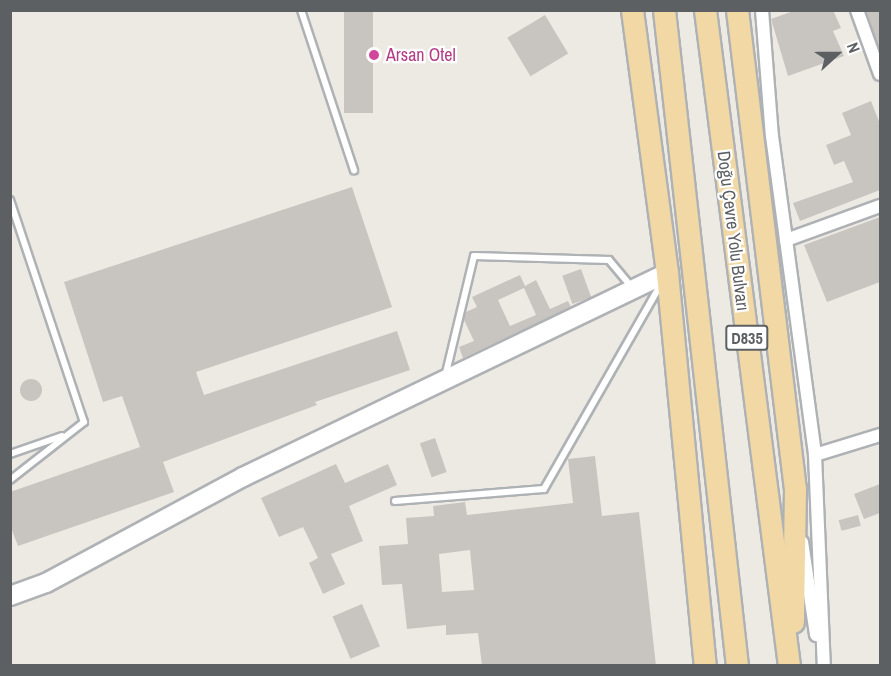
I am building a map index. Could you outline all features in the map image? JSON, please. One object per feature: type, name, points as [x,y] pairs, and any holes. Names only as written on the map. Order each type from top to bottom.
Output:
[{"type":"highway","points":[[632,10],[667,273],[705,666]]},
{"type":"highway","name":"D835","points":[[664,10],[737,666]]},
{"type":"highway","name":"Doğu Çevre Yolu Bulvarı","points":[[705,10],[789,663]]},
{"type":"highway","points":[[737,10],[795,489],[796,580],[789,663]]},
{"type":"main road","points":[[10,596],[46,583],[243,477],[667,273]]},
{"type":"street","points":[[762,10],[772,136],[815,455],[822,666]]},
{"type":"street","points":[[857,10],[880,74]]},
{"type":"street","points":[[786,240],[880,206]]},
{"type":"street","points":[[815,455],[880,435]]},
{"type":"street","points":[[795,489],[822,666]]},
{"type":"lane","points":[[301,10],[354,170]]},
{"type":"lane","points":[[10,200],[84,422],[10,480]]},
{"type":"lane","points":[[444,380],[474,256],[609,260],[633,290]]},
{"type":"lane","points":[[395,501],[544,489],[667,273]]},
{"type":"lane","points":[[10,454],[68,434]]},
{"type":"building","points":[[344,10],[373,10],[373,113],[344,113]]},
{"type":"building","points":[[796,10],[833,10],[841,28],[833,31],[844,56],[788,76],[771,19]]},
{"type":"building","points":[[866,10],[880,10],[880,51]]},
{"type":"building","points":[[545,15],[568,54],[530,76],[507,38]]},
{"type":"building","points":[[871,101],[880,124],[880,190],[800,221],[793,203],[853,182],[844,161],[834,165],[826,145],[851,135],[842,113]]},
{"type":"building","points":[[352,187],[392,307],[196,372],[204,395],[397,331],[410,370],[315,402],[317,405],[163,462],[174,492],[18,546],[10,525],[10,492],[140,447],[122,396],[103,402],[64,282]]},
{"type":"building","points":[[880,217],[880,282],[827,302],[804,245]]},
{"type":"building","points":[[581,269],[591,297],[572,304],[562,276]]},
{"type":"building","points":[[520,275],[525,286],[536,280],[550,309],[568,301],[571,307],[463,358],[459,347],[474,341],[464,320],[466,312],[477,307],[472,297]],"holes":[[[524,288],[536,315],[510,326],[498,300]]]},
{"type":"building","points":[[31,379],[39,382],[42,390],[39,398],[31,401],[23,398],[20,390],[23,382]]},
{"type":"building","points":[[435,438],[447,472],[432,477],[420,443]]},
{"type":"building","points":[[595,456],[602,516],[639,512],[656,666],[482,666],[478,633],[446,635],[446,625],[407,629],[402,584],[382,585],[379,546],[408,544],[406,518],[434,516],[433,506],[465,502],[467,515],[573,503],[568,459]],"holes":[[[470,550],[474,590],[442,592],[439,554]]]},
{"type":"building","points":[[336,464],[345,483],[388,464],[397,485],[349,506],[363,541],[331,554],[345,584],[323,594],[309,563],[318,558],[303,527],[279,537],[261,498]]},
{"type":"building","points":[[880,484],[880,513],[864,519],[854,494]]},
{"type":"building","points":[[858,515],[861,526],[842,531],[839,520]]},
{"type":"building","points":[[362,604],[380,646],[351,659],[333,617]]},
{"type":"place","name":"Arsan Otel","points":[[374,55]]}]
